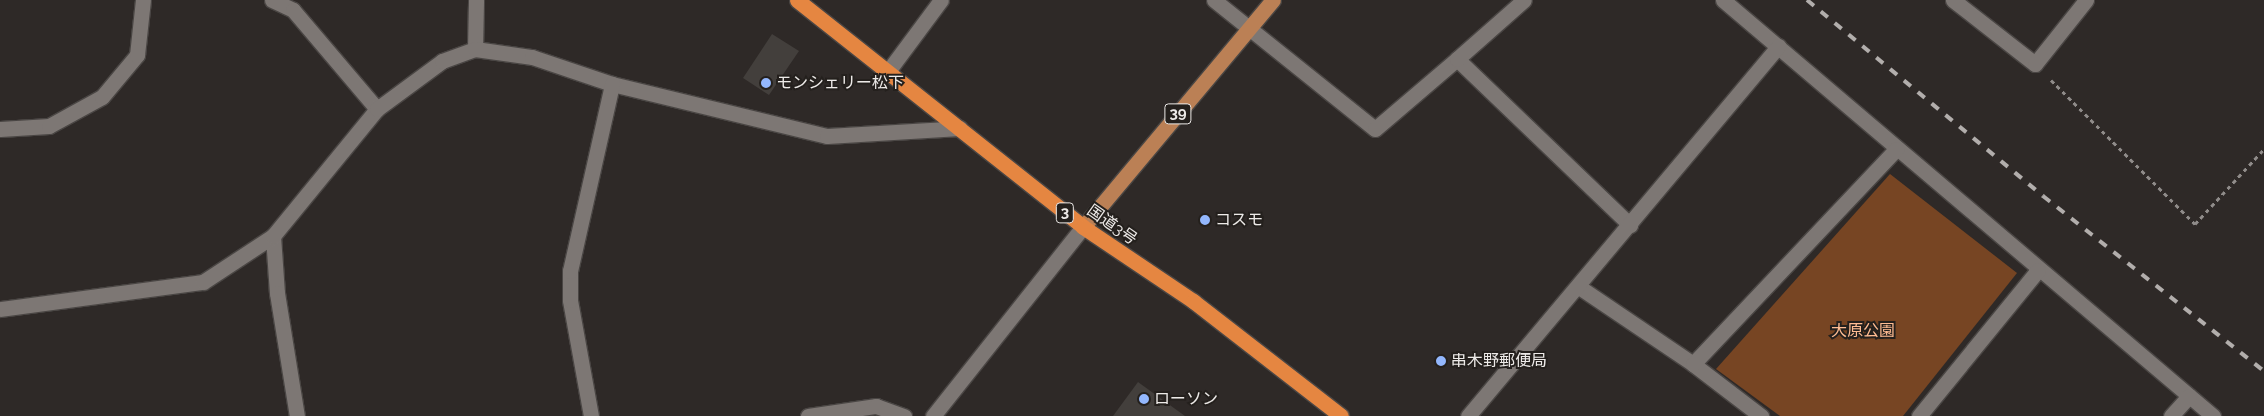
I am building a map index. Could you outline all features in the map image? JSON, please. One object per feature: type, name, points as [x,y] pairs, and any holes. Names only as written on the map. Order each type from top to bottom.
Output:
[{"type":"highway","name":"国道3号","points":[[797,0],[888,70],[1083,227],[1192,301],[1341,416]]},
{"type":"main road","name":"39","points":[[1083,227],[1273,0]]},
{"type":"street","points":[[0,129],[49,126],[102,97],[137,55],[143,0]]},
{"type":"street","points":[[272,0],[293,10],[377,109]]},
{"type":"street","points":[[475,49],[476,0]]},
{"type":"street","points":[[888,70],[941,0]]},
{"type":"street","points":[[1214,0],[1375,129],[1524,0]]},
{"type":"street","points":[[1722,0],[2038,270],[2214,416]]},
{"type":"street","points":[[1953,0],[2035,64],[2086,0]]},
{"type":"street","points":[[1468,416],[1579,287],[1778,46]]},
{"type":"street","points":[[0,309],[203,282],[273,236],[377,109],[442,61],[475,49],[532,57],[612,84],[828,136],[960,128]]},
{"type":"street","points":[[1457,59],[1630,225]]},
{"type":"street","points":[[590,416],[570,300],[570,271],[612,84]]},
{"type":"street","points":[[1693,364],[1896,149]]},
{"type":"street","points":[[933,416],[1083,227]]},
{"type":"street","points":[[273,236],[277,293],[297,416]]},
{"type":"street","points":[[1919,416],[2038,270]]},
{"type":"street","points":[[1579,287],[1693,364],[1761,416]]},
{"type":"street","points":[[2171,416],[2189,396]]},
{"type":"street","points":[[808,416],[876,406],[904,416]]},
{"type":"path","points":[[2035,64],[2195,224],[2264,150]]},
{"type":"green space","name":"大原公園","points":[[1890,174],[2017,273],[1903,416],[1780,416],[1716,369]]},
{"type":"building","points":[[772,34],[799,51],[769,95],[743,78]]},
{"type":"building","name":"ローソン","points":[[1138,382],[1185,416],[1113,416]]},
{"type":"railway","points":[[1807,0],[2043,196],[2264,371]]},
{"type":"place","name":"モンシェリー松下","points":[[766,83]]},
{"type":"place","name":"コスモ","points":[[1205,220]]},
{"type":"place","name":"串木野郵便局","points":[[1441,361]]},
{"type":"place","name":"ローソン","points":[[1144,399]]}]
